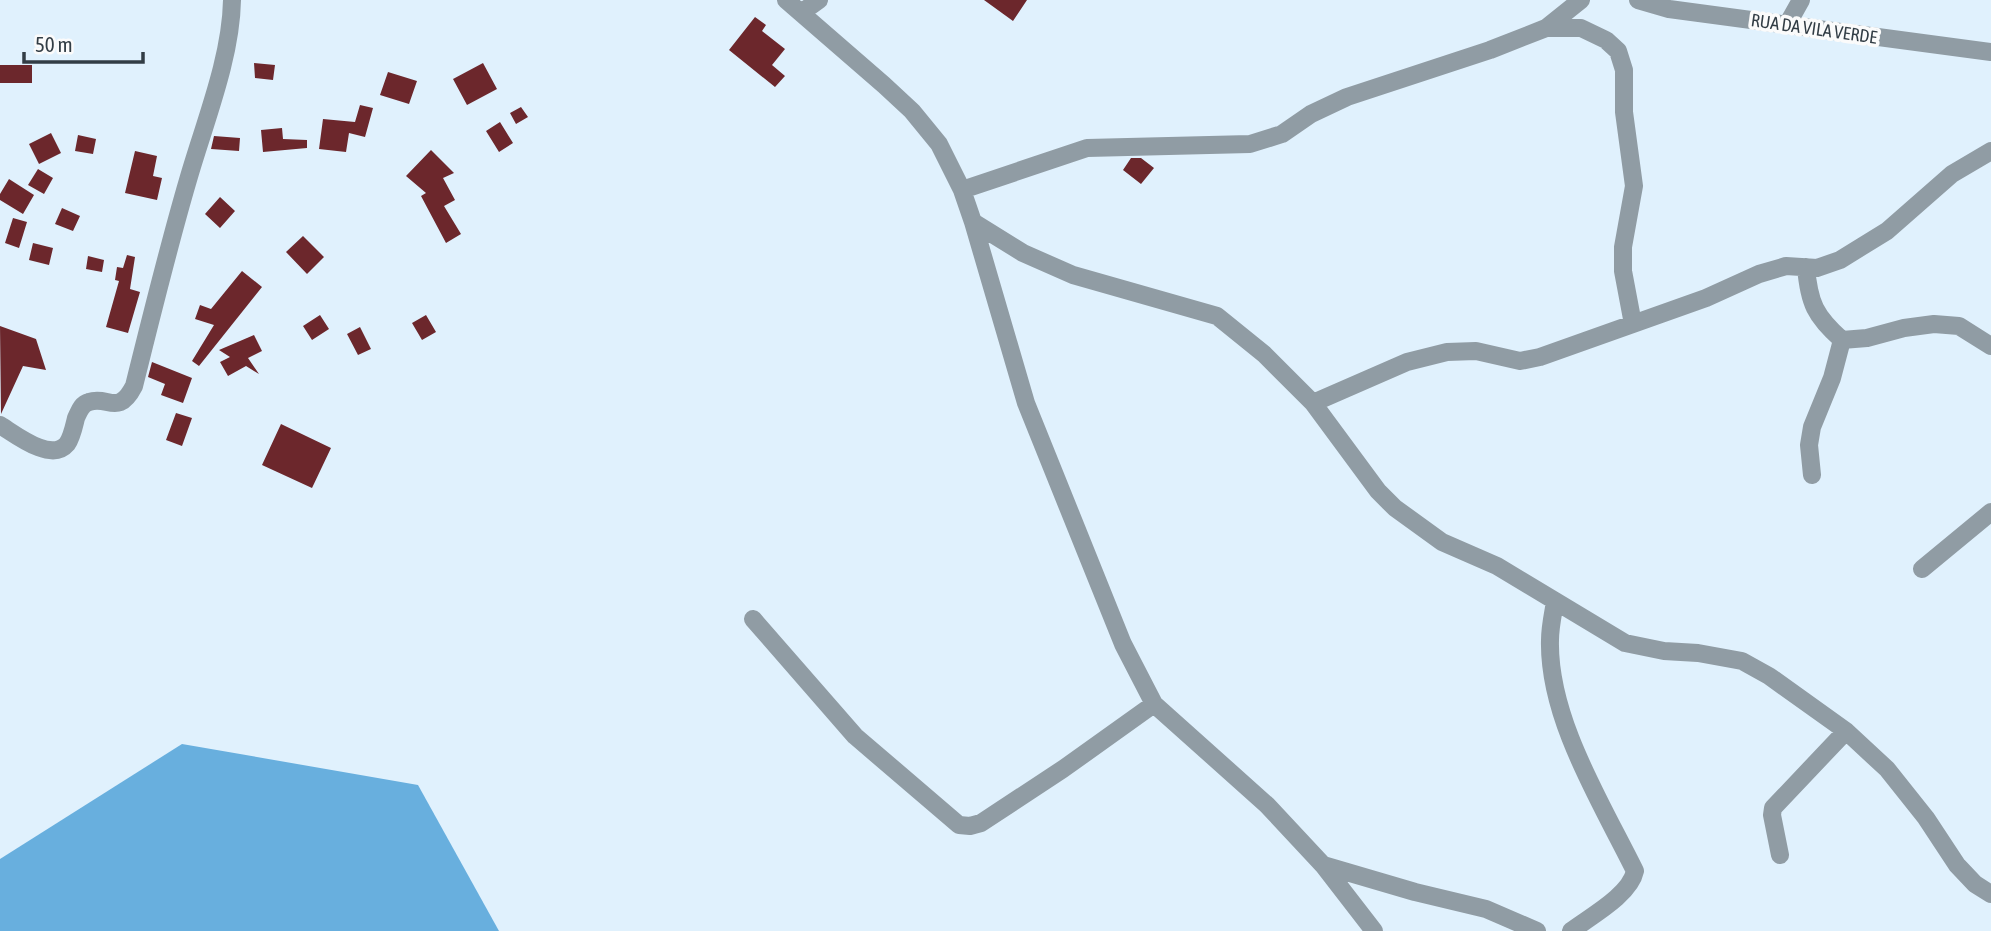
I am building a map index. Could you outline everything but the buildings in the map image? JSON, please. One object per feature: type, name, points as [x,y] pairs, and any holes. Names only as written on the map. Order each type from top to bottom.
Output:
[{"type":"street","points":[[0,425],[32,444],[49,451],[58,450],[67,443],[83,405],[91,400],[112,404],[130,396],[173,229],[220,71],[232,20],[232,0]]},
{"type":"street","points":[[786,0],[912,111],[939,144],[962,190],[974,222],[1026,403],[1123,644],[1154,704],[1267,805],[1322,864],[1374,931]]},
{"type":"street","points":[[801,13],[819,0]]},
{"type":"street","points":[[1546,28],[1581,0]]},
{"type":"street","name":"RUA DA VILA VERDE","points":[[1638,0],[1670,9],[1991,52]]},
{"type":"street","points":[[1787,25],[1801,0]]},
{"type":"street","points":[[962,190],[1087,148],[1250,144],[1282,134],[1311,114],[1348,96],[1546,28],[1581,28],[1606,40],[1618,51],[1624,70],[1624,112],[1634,186],[1623,247],[1623,271],[1633,324]]},
{"type":"street","points":[[1313,404],[1408,362],[1447,352],[1476,351],[1520,361],[1540,357],[1706,298],[1759,274],[1786,266],[1817,268],[1840,260],[1887,231],[1952,174],[1991,151]]},
{"type":"street","points":[[974,222],[1023,253],[1073,275],[1217,316],[1264,354],[1313,404],[1378,491],[1395,508],[1442,542],[1497,566],[1625,643],[1742,661],[1769,676],[1846,731],[1887,769],[1926,818],[1956,864],[1975,884],[1991,894]]},
{"type":"street","points":[[1807,267],[1808,289],[1813,309],[1824,324],[1842,340],[1867,338],[1904,328],[1934,324],[1959,326],[1991,346]]},
{"type":"street","points":[[1812,475],[1809,445],[1812,427],[1832,378],[1842,340]]},
{"type":"street","points":[[1922,569],[1991,512]]},
{"type":"street","points":[[1555,602],[1550,639],[1552,666],[1568,730],[1635,871],[1633,881],[1625,891],[1571,931]]},
{"type":"street","points":[[753,619],[855,736],[959,825],[981,823],[1154,704]]},
{"type":"street","points":[[1780,855],[1773,808],[1846,731]]},
{"type":"street","points":[[1322,864],[1415,892],[1486,909],[1537,931]]},
{"type":"water","points":[[182,744],[418,785],[499,931],[0,931],[0,859]]}]
